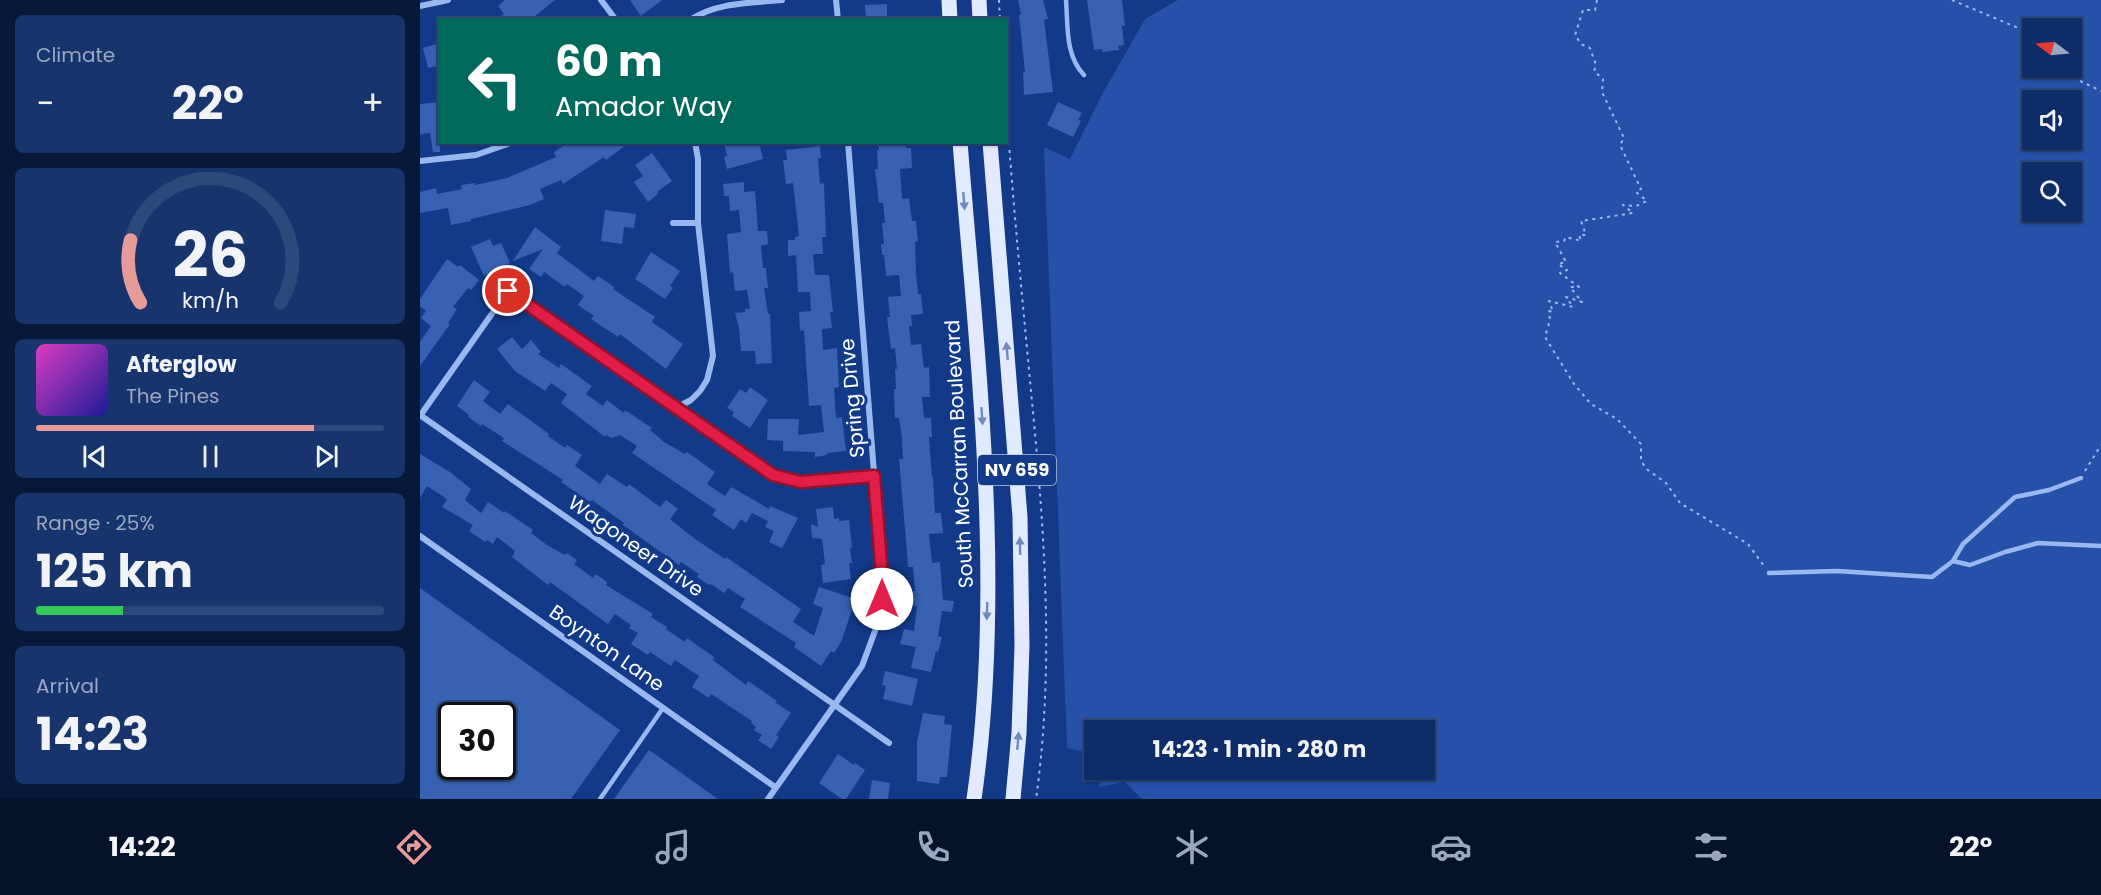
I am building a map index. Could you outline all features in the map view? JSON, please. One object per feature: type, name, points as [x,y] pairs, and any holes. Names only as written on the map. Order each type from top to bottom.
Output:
[{"type":"main road","points":[[949,0],[950,18]]},
{"type":"main road","points":[[979,0],[980,18]]},
{"type":"main road","name":"South McCarran Boulevard","points":[[960,144],[986,491],[988,572],[986,656],[974,799]]},
{"type":"main road","name":"NV 659","points":[[990,144],[1020,517],[1022,646],[1019,733],[1013,799]]},
{"type":"street","points":[[420,6],[448,0]]},
{"type":"street","points":[[601,0],[614,18]]},
{"type":"street","points":[[694,18],[711,10],[733,4],[782,0]]},
{"type":"street","points":[[836,0],[838,18]]},
{"type":"street","points":[[420,161],[476,154],[507,144]]},
{"type":"street","points":[[676,408],[691,400],[700,391],[707,380],[713,356],[698,224],[698,159],[695,144]]},
{"type":"street","name":"Spring Drive","points":[[769,799],[862,666],[878,623],[882,599],[848,144]]},
{"type":"street","points":[[673,223],[698,224]]},
{"type":"street","points":[[420,415],[508,291],[763,469],[786,480],[801,482],[874,476]]},
{"type":"street","name":"Wagoneer Drive","points":[[420,415],[889,743]]},
{"type":"street","name":"Boynton Lane","points":[[420,536],[776,788]]},
{"type":"lane","points":[[1066,0],[1071,56],[1075,66],[1084,75]]},
{"type":"lane","points":[[1769,573],[1837,570],[1932,577],[1953,561],[1963,544],[2015,497],[2049,490],[2081,478]]},
{"type":"lane","points":[[1953,561],[1970,565],[2038,543],[2101,546]]},
{"type":"lane","points":[[600,799],[663,708]]},
{"type":"path","points":[[999,0],[1000,18]]},
{"type":"path","points":[[1597,0],[1595,10],[1583,10],[1575,35],[1581,44],[1590,48],[1596,65],[1594,71],[1603,79],[1602,92],[1624,138],[1620,145],[1641,189],[1636,192],[1647,201],[1636,206],[1623,205],[1633,213],[1581,221],[1586,236],[1579,235],[1581,241],[1566,237],[1564,241],[1555,242],[1566,262],[1558,264],[1567,270],[1560,273],[1579,288],[1570,287],[1582,302],[1566,297],[1573,307],[1549,301],[1552,312],[1549,311],[1550,320],[1545,337],[1574,384],[1592,404],[1617,419],[1641,444],[1641,459],[1645,468],[1666,483],[1680,503],[1748,544],[1769,573]]},
{"type":"path","points":[[1952,0],[2022,30]]},
{"type":"path","points":[[2074,78],[2101,91]]},
{"type":"path","points":[[1008,127],[1044,531],[1046,643],[1043,732],[1036,799]]},
{"type":"path","points":[[2081,478],[2092,457],[2101,446]]},
{"type":"shaded area","points":[[1178,0],[2101,0],[2101,799],[1142,799],[1125,782],[1099,787],[1101,780],[1435,780],[1435,720],[1084,720],[1084,752],[1067,748],[1044,147],[1070,159],[1103,93],[1145,19]]},
{"type":"building","points":[[505,0],[555,0],[532,18],[499,18],[504,14],[498,6]]},
{"type":"building","points":[[630,0],[662,0],[641,16]]},
{"type":"building","points":[[1018,0],[1043,0],[1048,19],[1044,20],[1053,92],[1024,95],[1023,72],[1025,72]]},
{"type":"building","points":[[1087,0],[1122,0],[1125,26],[1122,26],[1124,45],[1118,46],[1119,50],[1102,52],[1102,49],[1094,50]]},
{"type":"building","points":[[887,4],[887,18],[866,18],[865,5]]},
{"type":"building","points":[[438,44],[438,66],[428,68],[423,48]]},
{"type":"building","points":[[438,102],[440,152],[433,152],[430,133],[420,134],[420,104]]},
{"type":"building","points":[[1058,102],[1082,113],[1078,120],[1081,121],[1073,137],[1047,125]]},
{"type":"building","points":[[566,144],[627,144],[606,160],[604,157],[563,184],[561,180],[540,189],[544,199],[530,205],[451,225],[448,208],[420,213],[420,192],[436,188],[437,194],[462,189],[461,185],[475,183],[475,185],[507,178],[556,157],[554,152]]},
{"type":"building","points":[[724,144],[759,144],[763,159],[727,169],[724,157],[727,156]]},
{"type":"building","points":[[879,144],[905,144],[906,148],[911,148],[912,168],[900,169],[902,199],[909,198],[912,221],[916,221],[918,241],[915,242],[916,273],[923,314],[911,315],[912,326],[909,326],[911,345],[921,344],[924,368],[929,367],[930,397],[922,397],[924,418],[931,418],[932,437],[929,437],[935,513],[941,513],[943,533],[929,534],[932,563],[940,562],[943,600],[954,601],[952,612],[942,611],[938,636],[942,637],[931,672],[911,668],[916,647],[900,644],[904,629],[914,631],[917,606],[908,605],[910,591],[915,591],[913,567],[908,567],[899,459],[903,459],[902,438],[899,418],[895,418],[894,389],[896,389],[895,369],[897,369],[895,348],[891,349],[887,317],[890,317],[888,297],[901,296],[899,275],[886,276],[884,255],[882,255],[881,244],[884,244],[882,223],[885,223],[883,203],[879,203],[875,169],[878,169],[877,150],[879,150]]},
{"type":"building","points":[[820,146],[821,158],[818,158],[820,184],[824,183],[826,237],[822,237],[823,254],[813,254],[815,275],[829,275],[833,312],[830,312],[832,328],[822,329],[823,350],[837,348],[839,387],[834,388],[836,418],[842,417],[846,451],[815,457],[815,452],[783,451],[783,441],[767,440],[768,419],[799,419],[798,435],[824,432],[821,405],[809,406],[804,330],[800,331],[799,312],[811,311],[810,292],[798,292],[796,255],[788,256],[788,240],[795,240],[795,237],[799,236],[793,183],[786,184],[783,160],[787,160],[786,150]]},
{"type":"building","points":[[652,153],[672,181],[648,202],[634,182],[643,176],[635,165]]},
{"type":"building","points":[[744,182],[744,192],[755,191],[758,231],[767,231],[768,244],[761,246],[768,288],[764,288],[768,314],[770,314],[772,363],[756,364],[755,351],[741,351],[735,313],[750,309],[747,290],[735,291],[733,272],[730,273],[727,234],[741,232],[739,210],[730,211],[729,196],[724,196],[723,184]]},
{"type":"building","points":[[605,210],[636,214],[634,228],[624,227],[622,244],[601,241]]},
{"type":"building","points":[[535,227],[561,247],[557,253],[594,281],[598,276],[614,287],[613,289],[655,317],[652,322],[683,344],[666,369],[620,334],[618,337],[591,319],[594,316],[578,305],[584,296],[567,284],[565,287],[544,272],[541,277],[529,269],[543,249],[513,261]]},
{"type":"building","points":[[490,239],[493,246],[501,243],[510,263],[484,276],[471,247]]},
{"type":"building","points":[[651,252],[680,271],[670,286],[673,288],[665,299],[635,279]]},
{"type":"building","points":[[447,259],[458,267],[460,265],[479,280],[471,290],[468,288],[453,307],[457,309],[448,323],[450,324],[420,366],[420,342],[431,326],[421,318],[426,311],[420,306],[420,299]]},
{"type":"building","points":[[512,337],[522,349],[531,340],[541,352],[538,354],[559,368],[561,364],[592,386],[586,394],[603,406],[607,400],[624,413],[625,410],[652,428],[650,430],[664,442],[685,454],[687,452],[715,472],[707,484],[725,496],[731,487],[769,509],[770,506],[798,518],[782,548],[769,542],[774,531],[765,527],[768,521],[752,513],[746,523],[741,519],[734,530],[712,515],[716,510],[632,453],[637,446],[620,435],[611,438],[606,435],[605,437],[561,403],[567,394],[551,383],[545,391],[515,371],[497,349]]},
{"type":"building","points":[[474,380],[490,392],[483,401],[500,414],[508,404],[565,448],[567,445],[582,455],[575,466],[600,484],[607,474],[627,487],[629,484],[660,507],[666,500],[678,509],[670,519],[695,539],[725,559],[726,557],[801,609],[793,622],[814,636],[823,608],[813,604],[819,587],[853,598],[850,606],[853,607],[841,642],[834,653],[831,651],[821,666],[794,647],[796,643],[740,607],[745,599],[728,588],[724,593],[711,584],[709,585],[697,577],[699,574],[681,562],[679,565],[592,500],[590,502],[561,482],[563,480],[502,441],[504,438],[468,417],[469,415],[457,406]]},
{"type":"building","points":[[750,387],[768,400],[750,428],[732,416],[734,412],[727,408],[740,389],[746,393]]},
{"type":"building","points":[[420,454],[450,472],[471,489],[465,500],[481,513],[488,502],[504,513],[505,511],[533,530],[531,533],[547,545],[577,560],[574,564],[593,578],[596,574],[607,582],[606,585],[653,614],[651,617],[667,627],[666,629],[685,642],[687,638],[714,657],[713,660],[746,685],[748,681],[777,701],[775,702],[791,713],[776,735],[779,737],[771,749],[758,740],[762,735],[754,730],[756,727],[751,723],[752,721],[711,694],[709,698],[692,687],[699,676],[675,660],[671,666],[650,652],[648,655],[631,644],[638,633],[629,628],[631,625],[615,614],[608,624],[550,582],[548,585],[512,557],[515,551],[497,537],[493,544],[487,540],[485,542],[469,531],[473,525],[442,507],[447,500],[427,486],[420,498]]},
{"type":"building","points":[[833,507],[834,519],[849,520],[852,547],[850,548],[852,563],[849,563],[851,579],[823,583],[821,565],[825,564],[822,539],[812,538],[811,524],[818,527],[816,509]]},
{"type":"building","points":[[420,588],[620,730],[571,799],[420,799]]},
{"type":"building","points":[[885,671],[918,679],[912,706],[883,699],[886,686],[882,685]]},
{"type":"building","points":[[923,713],[945,716],[944,724],[952,725],[947,777],[940,777],[939,784],[917,781],[917,742]]},
{"type":"building","points":[[649,750],[718,799],[614,799]]},
{"type":"building","points":[[838,754],[865,770],[846,799],[842,799],[819,783]]},
{"type":"building","points":[[872,780],[890,783],[888,799],[869,799]]},
{"type":"route","points":[[508,291],[773,475],[801,482],[874,476],[882,599]]}]
